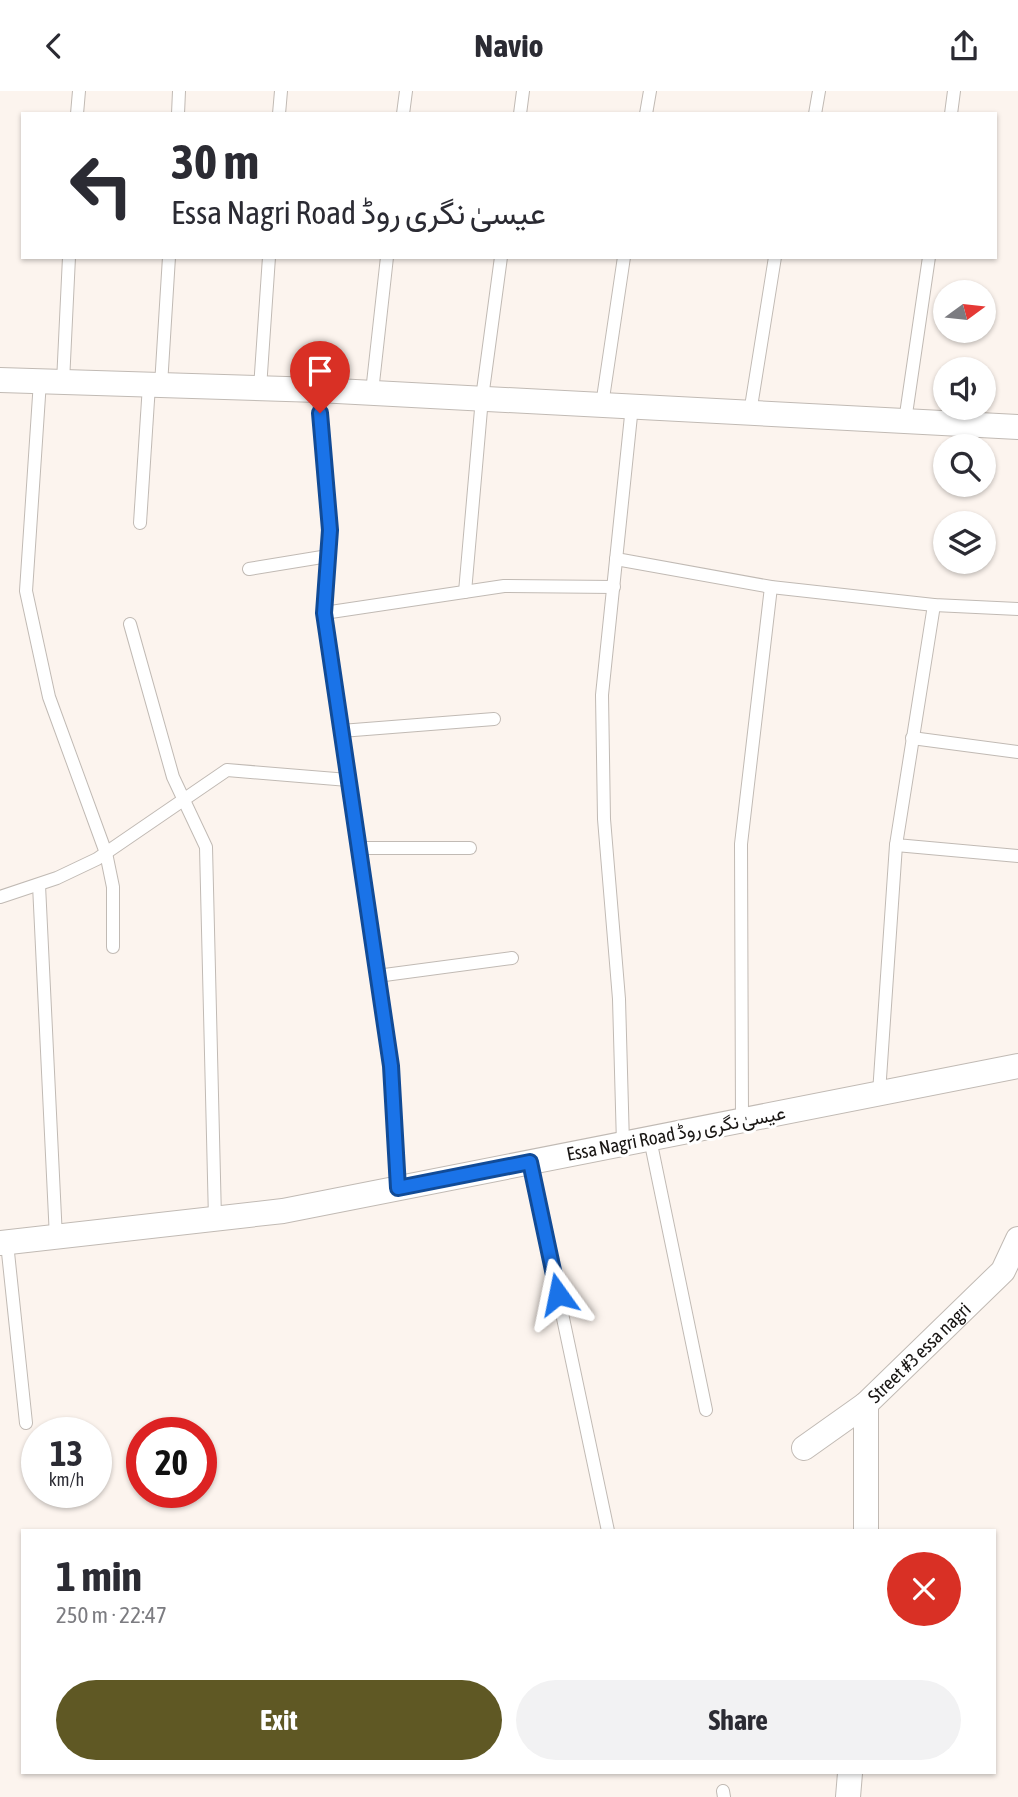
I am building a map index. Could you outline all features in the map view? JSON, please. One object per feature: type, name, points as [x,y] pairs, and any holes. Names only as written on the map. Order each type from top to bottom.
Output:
[{"type":"street","points":[[0,380],[318,390],[1018,427]]},
{"type":"street","name":"Essa Nagri Road عیسیٰ نگری روڈ","points":[[4,1243],[283,1211],[1018,1066]]},
{"type":"street","name":"Street #3 essa nagri","points":[[804,1448],[866,1403],[1003,1271],[1018,1239]]},
{"type":"street","points":[[866,1403],[866,1529]]},
{"type":"street","points":[[848,1797],[850,1774]]},
{"type":"lane","points":[[77,112],[79,91]]},
{"type":"lane","points":[[178,112],[179,91]]},
{"type":"lane","points":[[279,112],[281,91]]},
{"type":"lane","points":[[403,112],[406,91]]},
{"type":"lane","points":[[520,112],[523,91]]},
{"type":"lane","points":[[646,112],[650,91]]},
{"type":"lane","points":[[815,112],[820,91]]},
{"type":"lane","points":[[951,112],[954,91]]},
{"type":"lane","points":[[69,259],[26,591],[49,697],[106,853],[113,887],[113,947]]},
{"type":"lane","points":[[141,523],[169,259]]},
{"type":"lane","points":[[260,388],[269,259]]},
{"type":"lane","points":[[372,393],[387,259]]},
{"type":"lane","points":[[465,592],[482,398],[501,259]]},
{"type":"lane","points":[[602,405],[624,259]]},
{"type":"lane","points":[[750,413],[775,259]]},
{"type":"lane","points":[[905,421],[929,259]]},
{"type":"lane","points":[[318,390],[330,530],[324,613],[391,1066],[398,1188]]},
{"type":"lane","points":[[623,1144],[619,999],[604,819],[602,695],[632,407]]},
{"type":"lane","points":[[249,569],[328,557]]},
{"type":"lane","points":[[616,559],[771,587],[934,605],[1018,609]]},
{"type":"lane","points":[[324,613],[504,586],[614,587]]},
{"type":"lane","points":[[742,1121],[741,844],[771,587]]},
{"type":"lane","points":[[879,1093],[896,845],[934,605]]},
{"type":"lane","points":[[130,624],[173,777],[206,847],[215,1219]]},
{"type":"lane","points":[[341,731],[494,719]]},
{"type":"lane","points":[[912,738],[1018,752]]},
{"type":"lane","points":[[1,893],[57,879],[106,853],[228,770],[348,780]]},
{"type":"lane","points":[[896,845],[1018,856]]},
{"type":"lane","points":[[358,848],[470,848]]},
{"type":"lane","points":[[39,885],[56,1238]]},
{"type":"lane","points":[[377,976],[512,958]]},
{"type":"lane","points":[[650,1139],[706,1411]]},
{"type":"lane","points":[[530,1162],[608,1529]]},
{"type":"lane","points":[[4,1243],[25,1417]]},
{"type":"route","points":[[320,413],[330,530],[324,613],[391,1066],[398,1188],[530,1162],[558,1294]]}]
